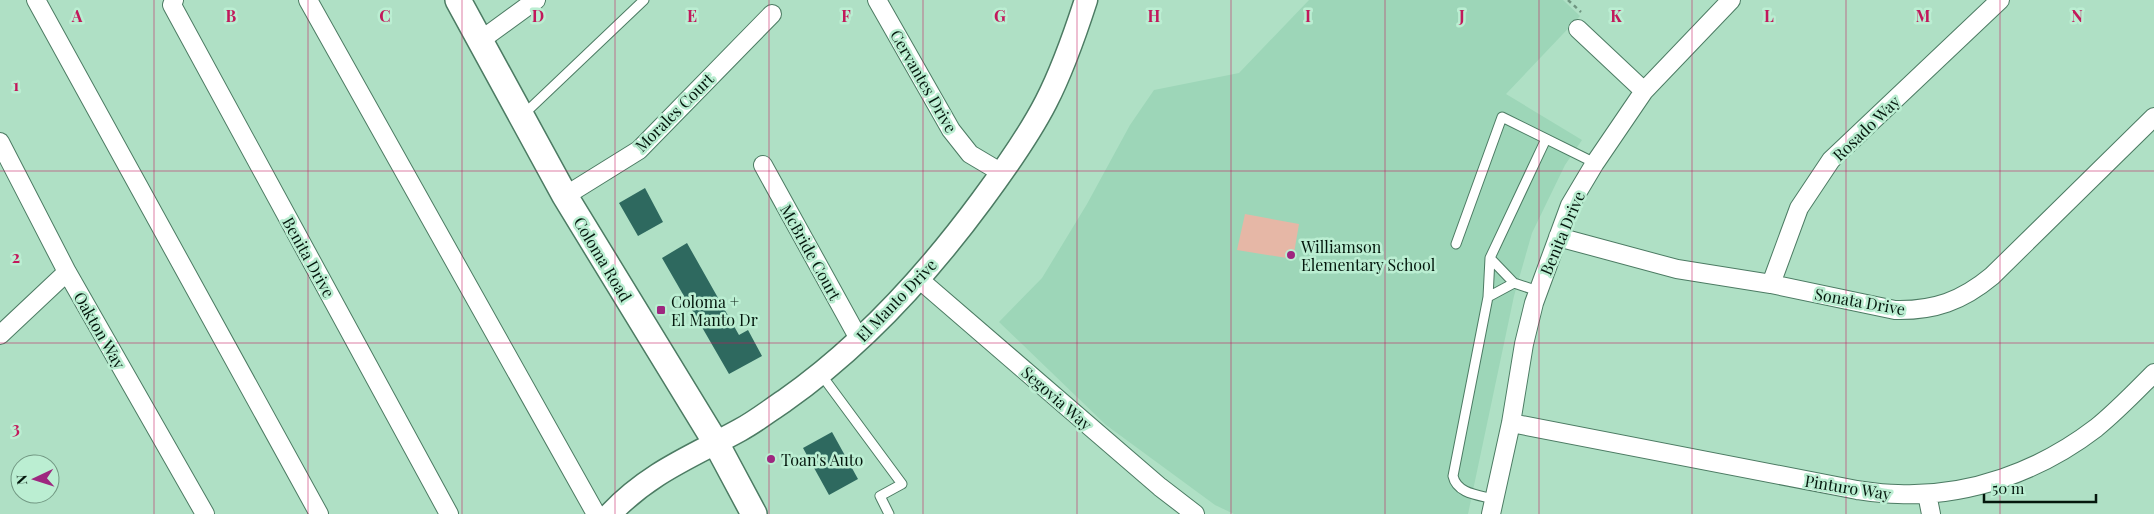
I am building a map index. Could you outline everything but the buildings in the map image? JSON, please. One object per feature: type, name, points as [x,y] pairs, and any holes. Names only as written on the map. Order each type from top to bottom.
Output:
[{"type":"main road","name":"Coloma Road","points":[[458,0],[565,196],[716,443],[754,514]]},
{"type":"street","points":[[36,0],[319,514]]},
{"type":"street","name":"Benita Drive","points":[[174,0],[172,5],[449,514]]},
{"type":"street","points":[[308,0],[596,514]]},
{"type":"street","points":[[481,40],[536,0]]},
{"type":"street","name":"Cervantes Drive","points":[[877,0],[951,130],[970,154],[1002,173]]},
{"type":"street","name":"El Manto Drive","points":[[610,514],[656,475],[756,419],[820,373],[859,339],[920,280],[959,232],[1030,131],[1066,58],[1086,0]]},
{"type":"street","name":"Benita Drive","points":[[1492,507],[1511,423],[1524,344],[1538,291],[1570,204],[1595,163],[1644,91],[1731,0]]},
{"type":"street","name":"Rosado Way","points":[[1771,284],[1799,208],[1831,160],[2000,0]]},
{"type":"street","name":"Morales Court","points":[[565,196],[639,150],[772,14]]},
{"type":"street","points":[[1580,21],[1644,91]]},
{"type":"street","name":"Sonata Drive","points":[[1558,237],[1677,269],[1771,284],[1895,310],[1923,310],[1957,300],[1975,290],[1992,276],[2154,117]]},
{"type":"street","name":"Oakton Way","points":[[0,142],[67,272],[205,514]]},
{"type":"street","name":"McBride Court","points":[[763,165],[859,339]]},
{"type":"street","points":[[0,335],[67,272]]},
{"type":"street","name":"Segovia Way","points":[[920,280],[1160,488],[1195,514]]},
{"type":"street","name":"Pinturo Way","points":[[1511,423],[1857,490],[1899,494],[1927,494],[1962,489],[1994,481],[2052,457],[2097,427],[2154,373]]},
{"type":"street","points":[[1927,494],[1931,514]]},
{"type":"lane","points":[[522,116],[644,0]]},
{"type":"lane","points":[[1456,244],[1502,117],[1595,163]]},
{"type":"lane","points":[[1492,507],[1456,485],[1453,476],[1488,298],[1490,258],[1546,139]]},
{"type":"lane","points":[[1490,258],[1514,283],[1538,291]]},
{"type":"lane","points":[[1488,298],[1514,283]]},
{"type":"lane","points":[[820,373],[902,484],[880,496],[889,514]]},
{"type":"path","points":[[1569,0],[1580,21]]},
{"type":"shaded area","name":"Williamson Elementary School","points":[[1309,0],[1563,0],[1580,16],[1506,94],[1582,140],[1565,165],[1532,233],[1514,296],[1468,514],[1234,514],[1215,505],[1106,425],[999,322],[1042,278],[1087,204],[1130,125],[1154,90],[1239,73]]},
{"type":"shaded area","points":[[1245,214],[1299,224],[1293,259],[1237,250]]},
{"type":"place","name":"Williamson Elementary School","points":[[1291,255]]},
{"type":"place","name":"Coloma + El Manto Dr","points":[[661,310]]},
{"type":"place","name":"Toan's Auto","points":[[771,459]]}]
